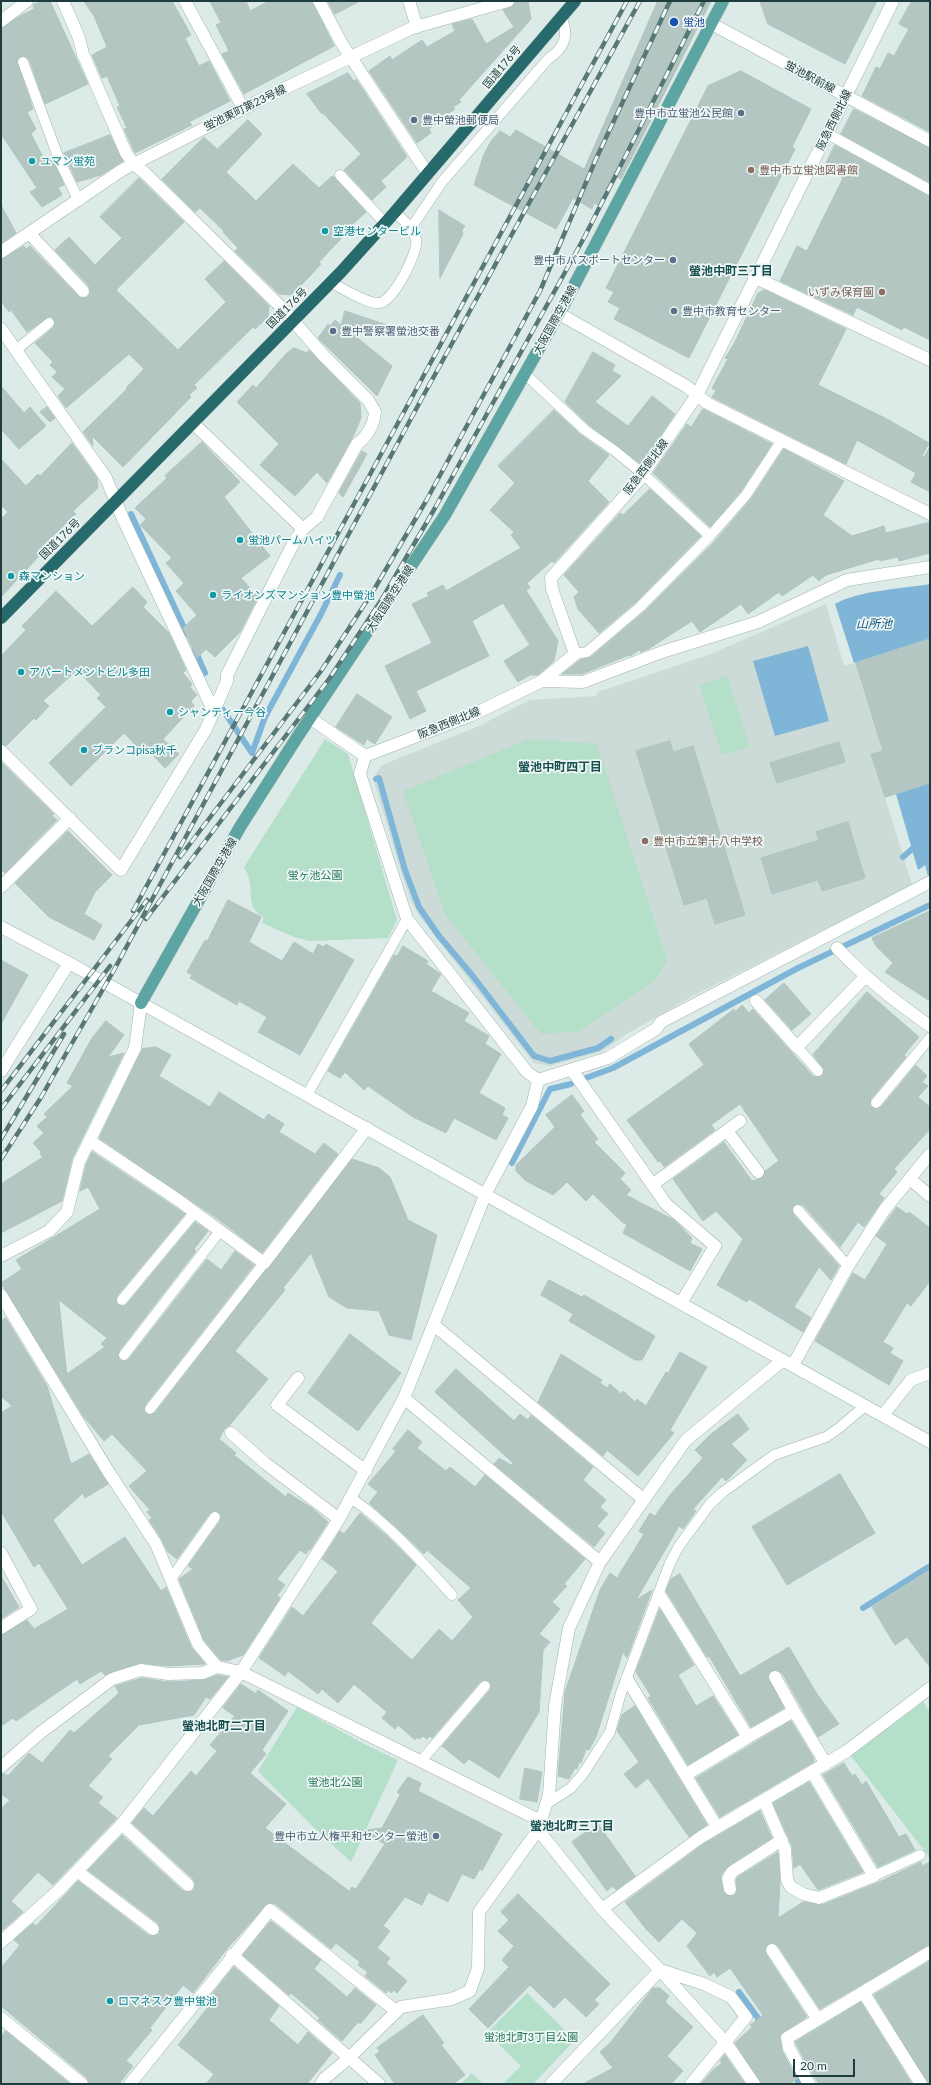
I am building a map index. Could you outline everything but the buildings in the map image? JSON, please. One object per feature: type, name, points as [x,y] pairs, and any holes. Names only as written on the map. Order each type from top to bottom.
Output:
[{"type":"highway","name":"国道176号","points":[[1,618],[331,282],[428,174],[575,1]]},
{"type":"main road","name":"大阪国際空港線","points":[[141,1003],[240,827],[310,718],[445,515],[558,313],[723,1]]},
{"type":"street","points":[[1,21],[27,1]]},
{"type":"street","points":[[1,751],[121,870],[206,730],[226,681],[227,675],[294,542],[303,529],[317,517],[357,444],[365,438],[373,423],[375,412],[368,400],[324,356],[293,320],[145,173],[134,164],[126,153],[63,1]]},
{"type":"street","points":[[185,1],[243,108]]},
{"type":"street","points":[[319,1],[351,56],[428,174]]},
{"type":"street","points":[[408,1],[417,27]]},
{"type":"street","name":"蛍池東町第23号線","points":[[1,252],[79,201],[122,170],[243,108],[351,56],[417,27],[508,1]]},
{"type":"street","name":"阪急西側北線","points":[[365,756],[472,715],[542,681],[575,654],[552,589],[551,578],[643,474],[697,395],[754,277],[828,134],[893,1]]},
{"type":"street","name":"蛍池駅前線","points":[[712,24],[930,141]]},
{"type":"street","points":[[30,234],[83,291]]},
{"type":"street","points":[[754,277],[930,360]]},
{"type":"street","points":[[558,313],[686,386],[707,403],[930,514]]},
{"type":"street","points":[[1,329],[106,478],[214,712]]},
{"type":"street","points":[[193,423],[303,529]]},
{"type":"street","points":[[542,681],[583,682],[662,652],[758,622],[847,580],[930,567]]},
{"type":"street","points":[[310,718],[365,756],[360,774],[407,919],[527,1072],[538,1080]]},
{"type":"street","points":[[1,887],[70,818]]},
{"type":"street","points":[[538,1080],[614,1055],[656,1029],[661,1022],[930,882]]},
{"type":"street","points":[[1,927],[486,1193],[930,1442]]},
{"type":"street","points":[[837,948],[865,977],[892,999],[930,1026]]},
{"type":"street","points":[[1,1071],[69,963]]},
{"type":"street","points":[[756,1001],[797,1047],[865,977]]},
{"type":"street","points":[[1,1256],[49,1231],[67,1212],[79,1162],[134,1048],[141,1003]]},
{"type":"street","points":[[572,1070],[666,1204],[715,1246],[681,1303]]},
{"type":"street","points":[[1,1942],[60,1889],[122,1824],[241,1672],[339,1519],[404,1398],[486,1193],[532,1106],[538,1080]]},
{"type":"street","points":[[652,1185],[740,1121]]},
{"type":"street","points":[[90,1141],[195,1212],[264,1263],[367,1128]]},
{"type":"street","points":[[727,1131],[758,1172]]},
{"type":"street","points":[[321,2084],[324,2079],[350,2058],[401,2007],[439,2002],[470,1991],[478,1968],[479,1912],[540,1825],[548,1796],[555,1705],[569,1628],[600,1562],[686,1440],[788,1362],[885,1209],[930,1154]]},
{"type":"street","points":[[910,1179],[930,1196]]},
{"type":"street","points":[[1,1295],[108,1471],[156,1544],[198,1644],[217,1667]]},
{"type":"street","points":[[434,1326],[643,1499]]},
{"type":"street","points":[[883,1416],[911,1380],[930,1373]]},
{"type":"street","points":[[298,1378],[277,1405],[366,1471]]},
{"type":"street","points":[[404,1398],[600,1562]]},
{"type":"street","points":[[231,1433],[265,1463],[339,1519]]},
{"type":"street","points":[[1,1553],[31,1609],[1,1628]]},
{"type":"street","points":[[659,1594],[748,1737]]},
{"type":"street","points":[[1,1767],[40,1733],[112,1679],[142,1670],[168,1674],[203,1673],[217,1667],[241,1672],[421,1761],[540,1825],[602,1909],[726,2043],[754,2084]]},
{"type":"street","points":[[775,1677],[826,1764]]},
{"type":"street","points":[[627,1679],[718,1827]]},
{"type":"street","points":[[602,1909],[701,1837],[826,1764],[877,1729],[930,1688]]},
{"type":"street","points":[[686,1774],[794,1711]]},
{"type":"street","points":[[764,1800],[782,1840],[787,1856],[787,1880],[791,1887],[814,1898],[823,1897],[874,1876],[812,1772]]},
{"type":"street","points":[[122,1824],[188,1885]]},
{"type":"street","points":[[730,1889],[728,1878],[732,1872],[782,1840]]},
{"type":"street","points":[[76,1871],[153,1929]]},
{"type":"street","points":[[130,2084],[232,1955],[270,1910],[396,2011]]},
{"type":"street","points":[[772,1950],[817,2018]]},
{"type":"street","points":[[809,2084],[797,2064],[786,2040],[789,2036],[930,1952]]},
{"type":"street","points":[[232,1955],[379,2084]]},
{"type":"street","points":[[660,1970],[704,1984],[731,1997],[746,2017],[692,2084]]},
{"type":"street","points":[[554,2082],[660,1970]]},
{"type":"street","points":[[863,1992],[921,2084]]},
{"type":"street","points":[[1,2018],[82,2084]]},
{"type":"lane","points":[[411,228],[442,182],[548,60],[561,49],[566,32],[561,17]]},
{"type":"lane","points":[[23,62],[60,162],[79,201]]},
{"type":"lane","points":[[828,134],[930,190]]},
{"type":"lane","points":[[340,175],[385,223]]},
{"type":"lane","points":[[331,282],[370,301],[379,303],[384,301],[390,295],[412,261],[416,238],[411,228],[395,212]]},
{"type":"lane","points":[[16,350],[49,322]]},
{"type":"lane","points":[[525,374],[585,430],[615,451],[643,474],[710,536]]},
{"type":"lane","points":[[575,654],[587,652],[640,607],[710,536],[746,495],[782,440]]},
{"type":"lane","points":[[306,1095],[407,919]]},
{"type":"lane","points":[[876,1103],[930,1038]]},
{"type":"lane","points":[[797,1047],[818,1071]]},
{"type":"lane","points":[[798,1210],[848,1266]]},
{"type":"lane","points":[[122,1300],[195,1212]]},
{"type":"lane","points":[[124,1356],[220,1231]]},
{"type":"lane","points":[[150,1409],[264,1263]]},
{"type":"lane","points":[[546,1804],[571,1788],[583,1774],[610,1732],[621,1693],[670,1563],[679,1546],[710,1504],[723,1492],[774,1455],[826,1436],[839,1428],[865,1406]]},
{"type":"lane","points":[[350,1498],[382,1521],[452,1594]]},
{"type":"lane","points":[[171,1579],[215,1517]]},
{"type":"lane","points":[[421,1761],[485,1686]]},
{"type":"lane","points":[[874,1876],[920,1855]]},
{"type":"shaded area","name":"豊中市立第十八中学校","points":[[826,604],[844,666],[930,639],[930,783],[885,798],[912,885],[691,997],[625,1035],[603,1051],[550,1066],[534,1063],[420,917],[410,899],[373,778],[382,765],[479,726],[530,700],[596,696],[598,692],[708,655]]},
{"type":"green space","points":[[727,676],[750,747],[722,755],[699,685]]},
{"type":"green space","name":"蛍ヶ池公園","points":[[325,739],[348,754],[397,920],[388,938],[309,941],[294,937],[262,923],[264,918],[258,914],[252,905],[248,874],[244,867]]},
{"type":"green space","points":[[529,739],[597,744],[667,960],[655,981],[579,1031],[541,1034],[445,914],[403,791]]},
{"type":"green space","points":[[923,1702],[930,1712],[930,1858],[851,1756]]},
{"type":"green space","name":"蛍池北公園","points":[[297,1707],[368,1746],[398,1760],[351,1862],[310,1824],[258,1771]]},
{"type":"green space","name":"蛍池北町3丁目公園","points":[[527,1993],[575,2040],[533,2084],[503,2084],[521,2066],[487,2033]]},
{"type":"green space","name":"蛍池北町3丁目公園","points":[[472,2073],[483,2084],[461,2084]]},
{"type":"water","name":"山所池","points":[[930,584],[930,639],[854,663],[835,604],[845,599],[868,593]]},
{"type":"water","points":[[808,646],[829,721],[775,736],[753,661]]},
{"type":"water","points":[[930,783],[930,862],[918,870],[896,794]]},
{"type":"waterway","points":[[131,514],[187,634]]},
{"type":"waterway","points":[[252,753],[265,717],[321,614],[340,575]]},
{"type":"waterway","points":[[195,650],[205,673]]},
{"type":"waterway","points":[[223,710],[252,753]]},
{"type":"waterway","points":[[376,779],[379,778],[405,870],[419,907],[439,936],[472,975],[534,1056],[550,1061],[598,1048],[611,1039]]},
{"type":"waterway","points":[[903,857],[912,849]]},
{"type":"waterway","points":[[928,863],[930,873]]},
{"type":"waterway","points":[[586,1078],[613,1068],[798,968],[930,905]]},
{"type":"waterway","points":[[512,1163],[550,1089],[571,1084]]},
{"type":"waterway","points":[[863,1608],[930,1566]]},
{"type":"waterway","points":[[739,1992],[763,2025]]},
{"type":"waterway","points":[[794,2073],[799,2084]]},
{"type":"railway","points":[[133,911],[627,1]]},
{"type":"railway","points":[[1,1159],[40,1099],[114,970],[421,400],[640,1]]},
{"type":"railway","points":[[180,857],[321,671],[372,593],[426,501],[540,291],[596,159],[670,1]]},
{"type":"railway","points":[[146,919],[329,679],[382,599],[435,508],[585,236],[704,1]]},
{"type":"railway","points":[[1,1091],[147,900]]},
{"type":"railway","points":[[1,1109],[110,966]]},
{"type":"railway","points":[[1,1139],[64,1034]]},
{"type":"place","name":"蛍池","points":[[674,22]]},
{"type":"place","name":"豊中市立蛍池公民館","points":[[741,113]]},
{"type":"place","name":"豊中螢池郵便局","points":[[414,120]]},
{"type":"place","name":"ユマン蛍苑","points":[[32,161]]},
{"type":"place","name":"豊中市立蛍池図書館","points":[[751,170]]},
{"type":"place","name":"空港センタービル","points":[[325,231]]},
{"type":"place","name":"豊中市パスポートセンター","points":[[673,260]]},
{"type":"place","name":"いずみ保育園","points":[[882,292]]},
{"type":"place","name":"豊中市教育センター","points":[[674,311]]},
{"type":"place","name":"豊中警察署螢池交番","points":[[333,331]]},
{"type":"place","name":"蛍池パームハイツ","points":[[240,540]]},
{"type":"place","name":"森マンション","points":[[11,576]]},
{"type":"place","name":"ライオンズマンション豊中螢池","points":[[213,595]]},
{"type":"place","name":"アパートメントビル多田","points":[[21,672]]},
{"type":"place","name":"シャンティー今谷","points":[[170,712]]},
{"type":"place","name":"ブランコpisa秋千","points":[[84,750]]},
{"type":"place","name":"豊中市立第十八中学校","points":[[645,841]]},
{"type":"place","name":"豊中市立人権平和センター螢池","points":[[436,1836]]},
{"type":"place","name":"ロマネスク豊中蛍池","points":[[110,2001]]},
{"type":"district","name":"螢池中町三丁目","points":[[731,271]]},
{"type":"district","name":"螢池中町四丁目","points":[[560,767]]},
{"type":"district","name":"螢池北町二丁目","points":[[224,1726]]},
{"type":"district","name":"螢池北町三丁目","points":[[572,1826]]}]
